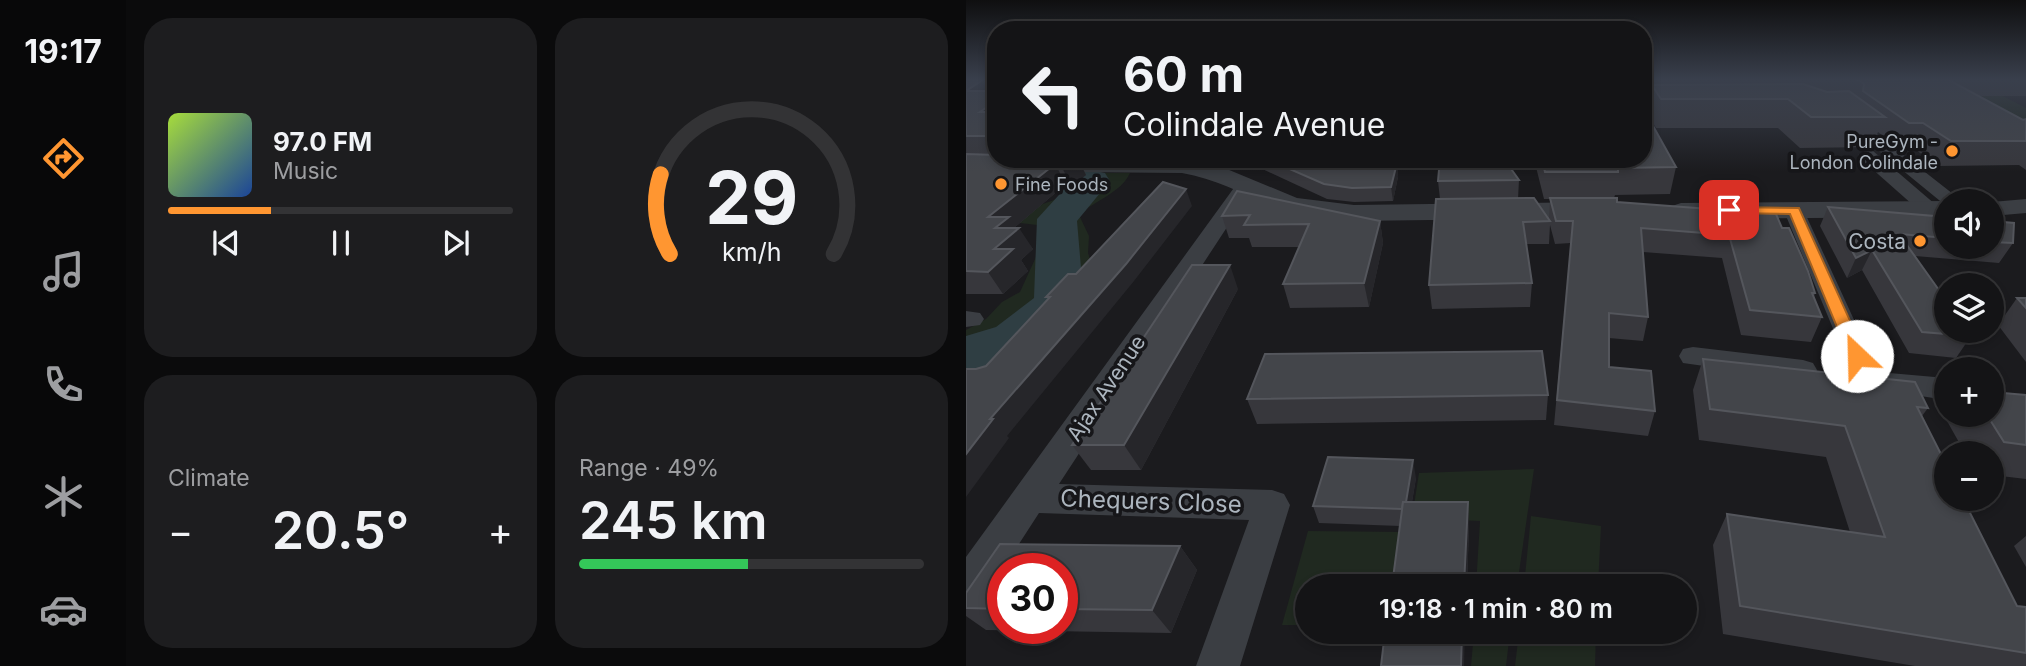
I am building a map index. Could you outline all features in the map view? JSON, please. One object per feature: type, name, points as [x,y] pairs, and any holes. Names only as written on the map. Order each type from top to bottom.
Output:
[{"type":"street","points":[[1942,207],[1837,114],[1942,207]]},
{"type":"street","points":[[966,164],[987,164]]},
{"type":"street","points":[[1193,168],[1214,172],[1290,204],[1354,213],[1625,211]]},
{"type":"street","name":"Ajax Avenue","points":[[966,590],[1245,185]]},
{"type":"street","points":[[2004,208],[2026,206]]},
{"type":"street","points":[[1652,211],[1934,207]]},
{"type":"street","points":[[1794,211],[1845,376]]},
{"type":"street","points":[[1693,356],[1934,388]]},
{"type":"street","points":[[1905,384],[1923,419]]},
{"type":"street","name":"Chequers Close","points":[[1031,498],[1272,505],[1218,666]]},
{"type":"shaded area","points":[[2003,110],[2026,110],[2026,122]]},
{"type":"shaded area","points":[[1083,173],[1130,173],[1114,191],[1079,215],[1089,236],[1088,253],[1093,269],[1054,314],[990,340],[966,343],[966,330],[986,319],[1002,302],[1020,292],[1041,246],[1037,225],[1004,221],[1013,208],[1044,204],[1062,196]]},
{"type":"shaded area","points":[[1534,469],[1519,574],[1477,574],[1480,521],[1412,518],[1419,473]]},
{"type":"shaded area","points":[[1531,516],[1601,526],[1599,574],[1525,574]]},
{"type":"shaded area","points":[[1308,531],[1402,532],[1397,574],[1296,574]]},
{"type":"shaded area","points":[[1295,578],[1295,625],[1282,625]]},
{"type":"shaded area","points":[[1473,644],[1509,644],[1506,666],[1471,666]]},
{"type":"shaded area","points":[[1518,644],[1596,644],[1595,666],[1515,666]]},
{"type":"building","points":[[966,110],[987,112],[987,136],[966,136]]},
{"type":"building","points":[[1802,110],[1875,110],[1885,117],[1811,117]]},
{"type":"building","points":[[1890,110],[2005,110],[2026,119],[2026,141],[1951,141],[1923,123],[1909,123]]},
{"type":"building","points":[[1652,124],[1676,167],[1652,167]]},
{"type":"building","points":[[966,154],[987,155],[987,168],[1050,168],[988,217],[1009,217],[995,228],[1019,228],[994,249],[1013,249],[988,272],[966,271]]},
{"type":"building","points":[[1288,168],[1396,168],[1391,187],[1352,188],[1324,184]]},
{"type":"building","points":[[1439,168],[1510,168],[1519,180],[1438,181]]},
{"type":"building","points":[[1544,168],[1618,168],[1618,172],[1545,172]]},
{"type":"building","points":[[1163,182],[1186,189],[1126,264],[990,419],[993,419],[966,454],[966,369],[986,366],[1068,274],[1076,274]]},
{"type":"building","points":[[1237,191],[1380,221],[1364,283],[1283,284],[1309,224],[1244,225],[1250,215],[1222,216]]},
{"type":"building","points":[[1534,198],[1550,221],[1523,222],[1532,283],[1429,285],[1436,199]]},
{"type":"building","points":[[1550,198],[1617,198],[1617,202],[1776,214],[1782,228],[1789,228],[1808,271],[1815,293],[1812,293],[1822,317],[1750,310],[1729,235],[1641,228],[1648,317],[1609,313],[1609,367],[1651,371],[1655,411],[1557,400],[1573,221],[1556,221]]},
{"type":"building","points":[[1828,207],[1934,216],[1934,237],[1899,234],[1934,283],[1934,333],[1922,332],[1872,250],[1856,258]]},
{"type":"building","points":[[2004,222],[2014,223],[2013,243],[2004,243]]},
{"type":"building","points":[[1192,265],[1230,265],[1124,445],[1072,445]]},
{"type":"building","points":[[2017,298],[2026,298],[2026,308]]},
{"type":"building","points":[[1542,351],[1548,395],[1247,399],[1265,354]]},
{"type":"building","points":[[1703,359],[1915,382],[1928,408],[1917,407],[1934,441],[1934,511],[1969,511],[2017,606],[2026,607],[2026,653],[1740,606],[1727,514],[1885,537],[1845,426],[1710,409]]},
{"type":"building","points":[[2004,393],[2026,395],[2026,445],[2003,441],[1995,427],[2004,427]]},
{"type":"building","points":[[1328,457],[1413,460],[1406,502],[1403,502],[1402,509],[1313,506]]},
{"type":"building","points":[[1403,502],[1468,502],[1465,574],[1394,574]]},
{"type":"building","points":[[1000,544],[1180,546],[1152,610],[1078,609],[1078,553],[994,553]]},
{"type":"building","points":[[987,563],[987,609],[966,608],[966,593]]},
{"type":"building","points":[[1384,644],[1462,644],[1461,666],[1381,666]]},
{"type":"waterway","points":[[966,356],[1015,339],[1059,303],[1057,219],[1092,181]]},
{"type":"place","name":"PureGym - London Colindale","points":[[1952,151]]},
{"type":"place","name":"Fine Foods","points":[[1001,184]]},
{"type":"place","name":"Costa","points":[[1920,241]]},
{"type":"route","points":[[1729,210],[1794,211],[1857,356]]}]
